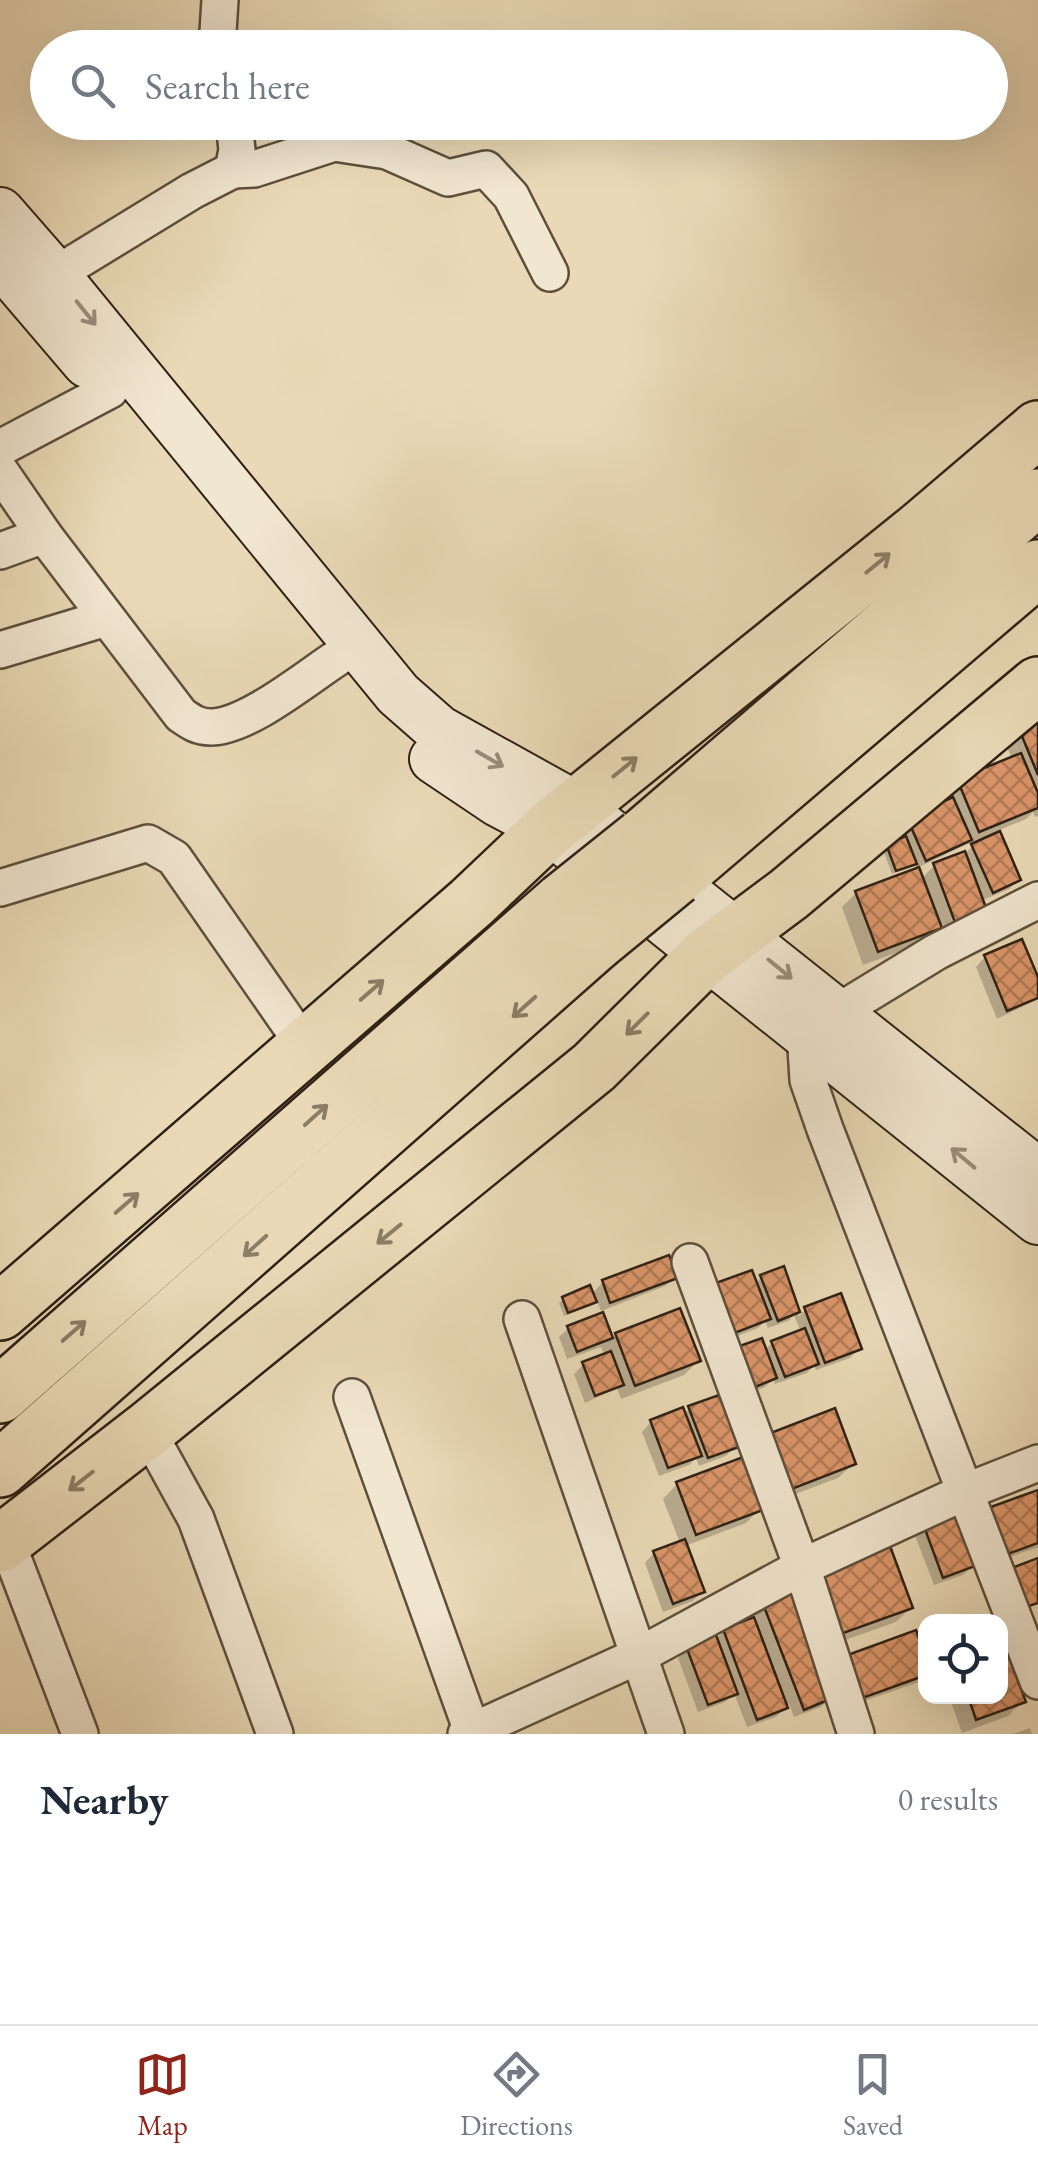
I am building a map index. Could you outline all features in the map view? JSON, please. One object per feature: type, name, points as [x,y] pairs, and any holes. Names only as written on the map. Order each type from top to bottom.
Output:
[{"type":"highway","points":[[0,1312],[306,1048],[563,817],[922,528],[1038,429]]},
{"type":"highway","points":[[0,1469],[597,942],[659,857],[1038,497]]},
{"type":"highway","points":[[0,1395],[562,901],[659,857],[1038,568]]},
{"type":"highway","points":[[3,1542],[594,1067],[721,944],[803,882],[1038,685]]},
{"type":"main road","points":[[0,212],[27,276],[110,390],[337,658],[389,702]]},
{"type":"main road","points":[[27,276],[389,702],[404,736],[457,777],[563,817],[819,1023],[1038,1220]]},
{"type":"main road","points":[[819,1023],[1038,1173]]},
{"type":"street","points":[[218,30],[220,0]]},
{"type":"street","points":[[232,170],[236,140]]},
{"type":"street","points":[[27,276],[232,170],[254,169],[334,143],[388,151],[448,178],[486,169],[511,196],[550,273]]},
{"type":"street","points":[[0,448],[110,390]]},
{"type":"street","points":[[0,470],[106,618],[181,715],[196,725],[214,727],[242,719],[337,658]]},
{"type":"street","points":[[0,551],[44,535]]},
{"type":"street","points":[[0,650],[106,618]]},
{"type":"street","points":[[0,888],[148,842],[174,858],[306,1048]]},
{"type":"street","points":[[1038,900],[936,952],[819,1023],[808,1080],[1038,1681]]},
{"type":"street","points":[[690,1262],[802,1567],[856,1734]]},
{"type":"street","points":[[522,1319],[666,1734]]},
{"type":"street","points":[[352,1397],[471,1733],[638,1656],[802,1567],[967,1491],[1038,1463]]},
{"type":"street","points":[[147,1430],[196,1519],[275,1734]]},
{"type":"street","points":[[3,1542],[80,1734]]},
{"type":"building","points":[[1038,721],[1038,775],[1019,729]]},
{"type":"building","points":[[1021,753],[1038,793],[1038,808],[979,832],[957,779]]},
{"type":"building","points":[[953,797],[972,840],[926,861],[907,818]]},
{"type":"building","points":[[1000,831],[1021,880],[993,893],[971,844]]},
{"type":"building","points":[[906,836],[917,864],[896,871],[886,844]]},
{"type":"building","points":[[965,851],[988,913],[956,925],[933,863]]},
{"type":"building","points":[[919,867],[942,928],[878,952],[855,891]]},
{"type":"building","points":[[1022,939],[1038,977],[1038,998],[1007,1011],[984,955]]},
{"type":"building","points":[[669,1255],[678,1278],[610,1303],[602,1280]]},
{"type":"building","points":[[784,1266],[800,1312],[778,1321],[760,1275]]},
{"type":"building","points":[[752,1270],[771,1319],[732,1334],[713,1284]]},
{"type":"building","points":[[590,1285],[597,1302],[568,1313],[562,1297]]},
{"type":"building","points":[[841,1293],[862,1349],[825,1363],[804,1307]]},
{"type":"building","points":[[680,1308],[701,1361],[635,1386],[615,1333]]},
{"type":"building","points":[[603,1312],[613,1338],[577,1352],[567,1326]]},
{"type":"building","points":[[805,1328],[819,1364],[785,1377],[771,1341]]},
{"type":"building","points":[[762,1338],[777,1378],[750,1389],[734,1348]]},
{"type":"building","points":[[611,1351],[624,1385],[595,1396],[582,1362]]},
{"type":"building","points":[[719,1395],[739,1447],[708,1458],[688,1406]]},
{"type":"building","points":[[683,1407],[702,1456],[668,1468],[650,1420]]},
{"type":"building","points":[[835,1408],[856,1464],[784,1492],[763,1436]]},
{"type":"building","points":[[743,1457],[763,1510],[696,1535],[676,1482]]},
{"type":"building","points":[[1038,1490],[1038,1543],[1005,1555],[988,1508]]},
{"type":"building","points":[[955,1510],[975,1566],[943,1578],[922,1521]]},
{"type":"building","points":[[685,1539],[705,1592],[673,1604],[653,1551]]},
{"type":"building","points":[[890,1546],[913,1608],[835,1636],[812,1574]]},
{"type":"building","points":[[1038,1558],[1038,1603],[1026,1607],[1012,1568]]},
{"type":"building","points":[[790,1584],[833,1698],[804,1710],[760,1596]]},
{"type":"building","points":[[754,1617],[788,1708],[757,1720],[723,1629]]},
{"type":"building","points":[[916,1630],[918,1635],[918,1678],[857,1700],[842,1657]]},
{"type":"building","points":[[716,1635],[738,1694],[708,1705],[686,1646]]},
{"type":"building","points":[[1008,1654],[1026,1702],[976,1720],[971,1704],[1008,1704]]}]
